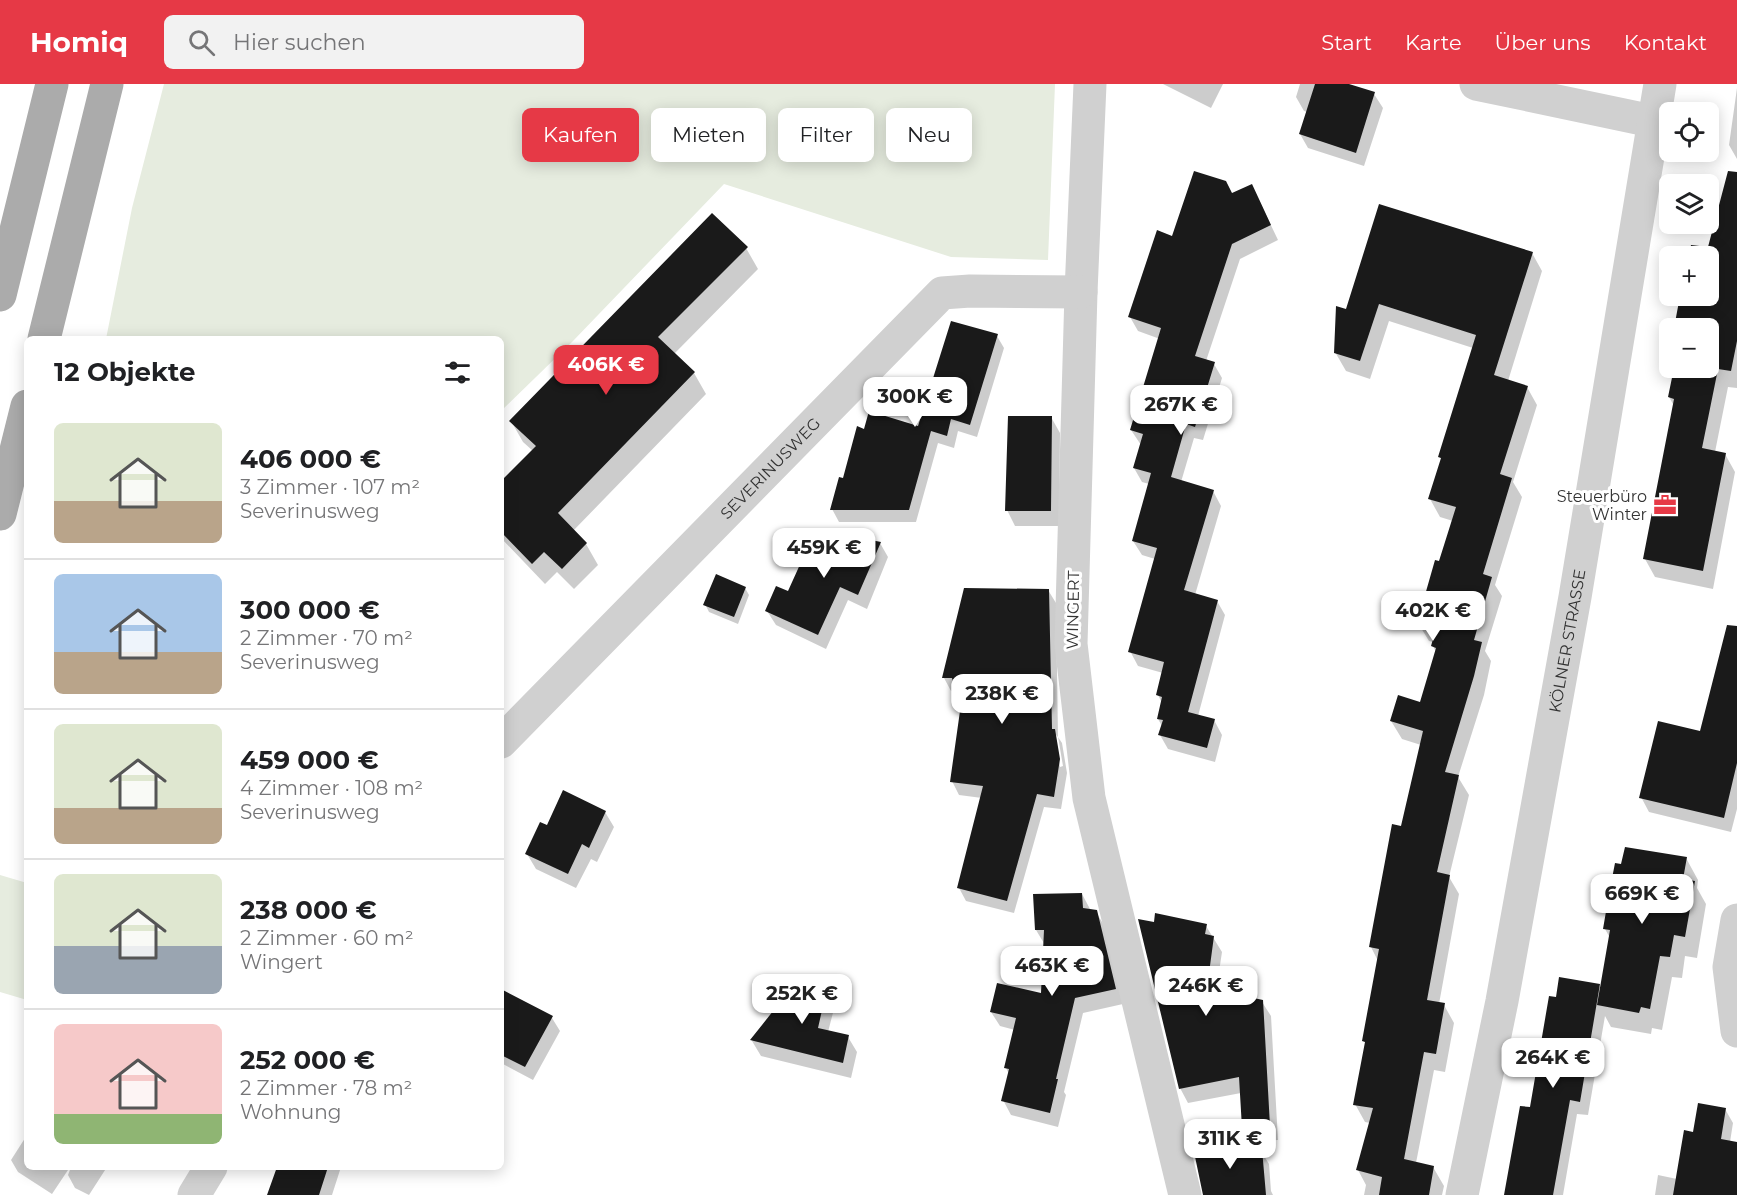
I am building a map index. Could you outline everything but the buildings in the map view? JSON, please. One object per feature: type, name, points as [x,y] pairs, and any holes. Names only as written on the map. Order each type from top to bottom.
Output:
[{"type":"main road","points":[[0,295],[52,84]]},
{"type":"main road","points":[[45,336],[107,84]]},
{"type":"main road","points":[[0,514],[24,418]]},
{"type":"street","name":"WINGERT","points":[[1090,84],[1081,292],[1072,656],[1089,798],[1185,1195]]},
{"type":"street","points":[[1476,84],[1652,121]]},
{"type":"street","name":"KÖLNER STRASSE","points":[[1462,1195],[1502,1001],[1575,597],[1652,121],[1660,84]]},
{"type":"street","name":"SEVERINUSWEG","points":[[504,739],[942,293],[1081,292]]},
{"type":"street","points":[[1737,920],[1729,967],[1737,1031]]},
{"type":"street","points":[[194,1195],[209,1170]]},
{"type":"shaded area","points":[[164,84],[1055,84],[1048,260],[951,257],[724,184],[573,341],[504,408],[504,336],[107,336],[132,208]]},
{"type":"shaded area","points":[[0,875],[24,882],[24,999],[0,992]]},
{"type":"place","name":"Steuerbüro Winter","points":[[1665,505]]}]
